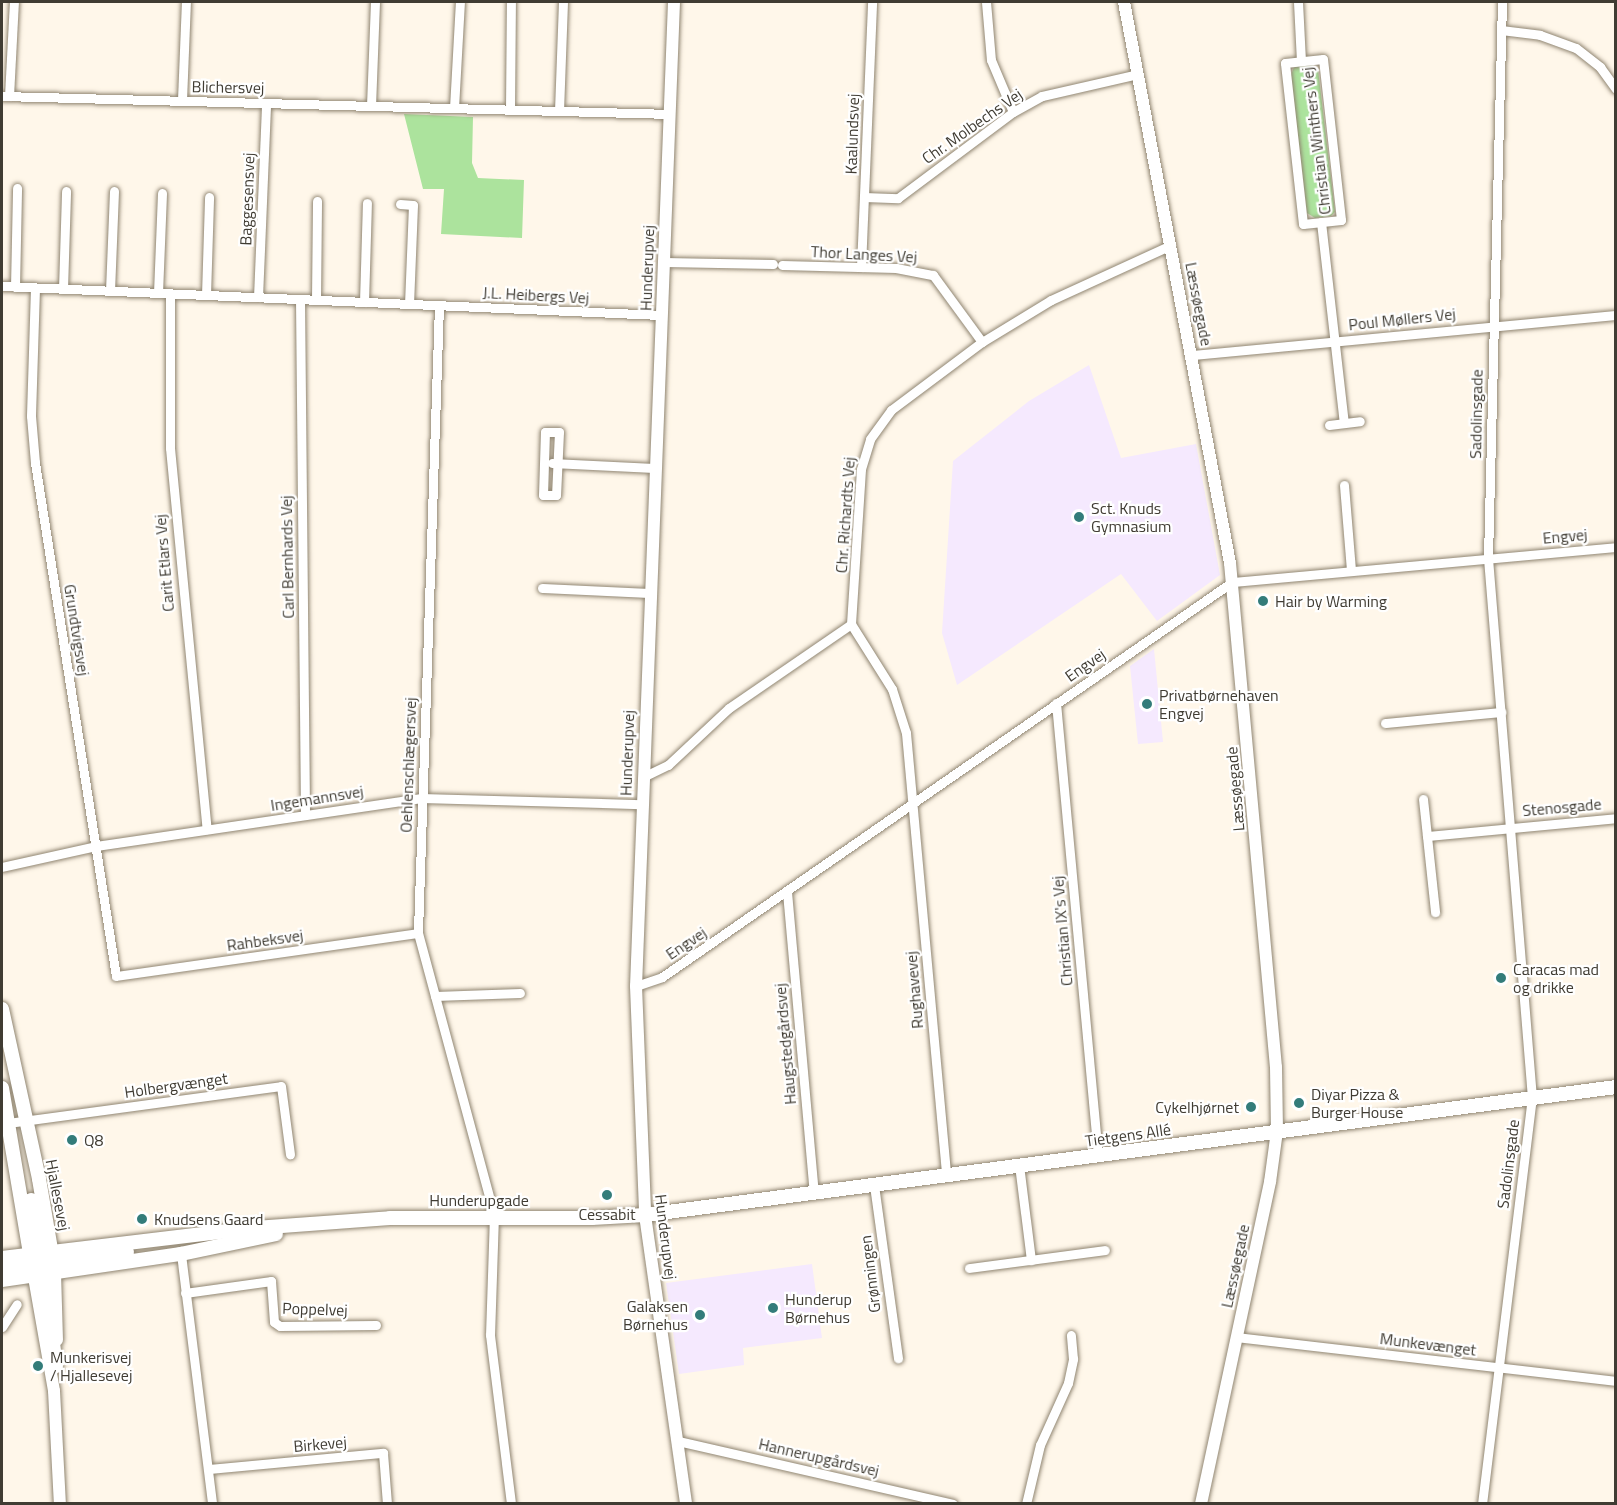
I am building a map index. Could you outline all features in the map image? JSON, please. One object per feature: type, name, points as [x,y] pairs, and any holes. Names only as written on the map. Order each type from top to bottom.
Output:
[{"type":"main road","name":"Hjallesevej","points":[[2,1009],[26,1120],[43,1263]]},
{"type":"main road","name":"Tietgens Allé","points":[[645,1215],[1616,1087]]},
{"type":"main road","name":"Hjallesevej","points":[[2,1088],[9,1128],[43,1263]]},
{"type":"main road","name":"Hunderupgade","points":[[43,1263],[176,1245],[188,1235],[390,1218],[494,1215],[592,1218],[645,1215]]},
{"type":"main road","name":"Hunderupgade","points":[[43,1263],[181,1254],[313,1226]]},
{"type":"main road","points":[[2,1258],[43,1263]]},
{"type":"main road","points":[[2,1270],[43,1263]]},
{"type":"main road","points":[[2,1280],[43,1263]]},
{"type":"main road","points":[[43,1263],[56,1366]]},
{"type":"street","points":[[5,96],[14,2]]},
{"type":"street","points":[[182,100],[186,2]]},
{"type":"street","points":[[370,106],[375,2]]},
{"type":"street","points":[[454,108],[460,2]]},
{"type":"street","points":[[510,110],[511,2]]},
{"type":"street","points":[[559,111],[563,2]]},
{"type":"street","name":"Hunderupvej","points":[[674,2],[654,468],[636,986],[645,1215],[686,1503]]},
{"type":"street","name":"Kaalundsvej","points":[[861,267],[872,2]]},
{"type":"street","points":[[986,2],[991,60],[1013,112]]},
{"type":"street","name":"Læssøegade","points":[[1124,2],[1233,582],[1276,1067],[1277,1131],[1201,1503]]},
{"type":"street","name":"Christian Winthers Vej","points":[[1298,2],[1301,61]]},
{"type":"street","name":"Sadolinsgade","points":[[1482,1503],[1532,1098],[1512,826],[1488,558],[1502,2]]},
{"type":"street","points":[[1501,30],[1540,35],[1576,48],[1600,67],[1616,89]]},
{"type":"street","name":"Christian Winthers Vej","points":[[1323,59],[1341,220],[1303,224],[1285,63],[1301,61],[1323,59]]},
{"type":"street","name":"Chr. Molbechs Vej","points":[[864,197],[898,198],[1013,112],[1042,96],[1074,86],[1138,74]]},
{"type":"street","name":"Blichersvej","points":[[5,96],[670,114]]},
{"type":"street","name":"Baggesensvej","points":[[258,297],[266,103]]},
{"type":"street","points":[[15,287],[17,188]]},
{"type":"street","points":[[63,289],[66,191]]},
{"type":"street","points":[[111,291],[114,191]]},
{"type":"street","points":[[158,293],[162,193]]},
{"type":"street","points":[[206,295],[209,197]]},
{"type":"street","points":[[316,300],[317,201]]},
{"type":"street","points":[[364,302],[367,203]]},
{"type":"street","points":[[400,204],[413,205],[409,304]]},
{"type":"street","name":"Christian Winthers Vej","points":[[1321,222],[1344,423]]},
{"type":"street","name":"Chr. Richardts Vej","points":[[851,624],[861,469],[870,439],[891,410],[982,342],[1052,300],[1171,245]]},
{"type":"street","name":"Thor Langes Vej","points":[[663,262],[896,268],[933,275],[982,342]]},
{"type":"street","name":"J.L. Heibergs Vej","points":[[2,286],[661,315]]},
{"type":"street","name":"Grundtvigsvej","points":[[35,288],[31,416],[35,463],[116,976]]},
{"type":"street","name":"Carit Etlars Vej","points":[[170,294],[170,448],[207,829]]},
{"type":"street","name":"Carl Bernhards Vej","points":[[300,299],[305,815]]},
{"type":"street","name":"Oehlenschlægersvej","points":[[439,306],[418,933],[494,1215],[490,1335],[511,1503]]},
{"type":"street","name":"Poul Møllers Vej","points":[[1192,355],[1616,315]]},
{"type":"street","points":[[1329,424],[1360,421]]},
{"type":"street","points":[[545,432],[559,432],[558,464],[556,495],[543,495],[545,432]]},
{"type":"street","points":[[544,463],[654,468]]},
{"type":"street","points":[[1344,485],[1351,571]]},
{"type":"street","name":"Engvej","points":[[636,986],[662,977],[1233,582],[1616,547]]},
{"type":"street","points":[[542,588],[650,593]]},
{"type":"street","points":[[643,777],[668,765],[729,708],[851,624]]},
{"type":"street","name":"Rughavevej","points":[[851,624],[901,709],[912,803],[946,1175]]},
{"type":"street","name":"Christian IX's Vej","points":[[1056,704],[1098,1155]]},
{"type":"street","points":[[1385,723],[1501,712]]},
{"type":"street","name":"Ingemannsvej","points":[[2,867],[96,846],[422,798],[642,804]]},
{"type":"street","points":[[1423,799],[1435,912]]},
{"type":"street","name":"Stenosgade","points":[[1512,826],[1616,818]]},
{"type":"street","points":[[1427,836],[1512,826]]},
{"type":"street","name":"Haugstedgårdsvej","points":[[787,892],[814,1192]]},
{"type":"street","name":"Rahbeksvej","points":[[116,976],[418,933]]},
{"type":"street","points":[[435,996],[520,993]]},
{"type":"street","name":"Holbergvænget","points":[[9,1128],[26,1120],[281,1086],[290,1154]]},
{"type":"street","points":[[1019,1165],[1031,1260]]},
{"type":"street","name":"Grønningen","points":[[874,1185],[898,1358]]},
{"type":"street","points":[[969,1268],[1105,1250]]},
{"type":"street","points":[[181,1254],[212,1503]]},
{"type":"street","name":"Hjallesevej","points":[[43,1263],[54,1391],[60,1503]]},
{"type":"street","name":"Poppelvej","points":[[185,1293],[271,1281],[274,1322],[280,1326],[376,1325]]},
{"type":"street","points":[[2,1327],[17,1304]]},
{"type":"street","points":[[1026,1503],[1040,1445],[1068,1383],[1073,1359],[1071,1335]]},
{"type":"street","name":"Munkevænget","points":[[1236,1337],[1616,1381]]},
{"type":"street","name":"Hjallesevej","points":[[54,1391],[56,1366]]},
{"type":"street","name":"Hannerupgårdsvej","points":[[678,1441],[953,1503]]},
{"type":"street","name":"Birkevej","points":[[209,1469],[382,1453],[387,1503]]},
{"type":"shaded area","name":"Sct. Knuds Gymnasium","points":[[1089,365],[1121,458],[1196,444],[1220,575],[1157,621],[1121,574],[957,685],[942,633],[953,461],[1029,401]]},
{"type":"shaded area","name":"Privatbørnehaven Engvej","points":[[1154,649],[1163,742],[1138,744],[1130,666]]},
{"type":"shaded area","points":[[812,1264],[822,1338],[743,1348],[744,1365],[679,1374],[666,1283]]},
{"type":"green space","points":[[1312,65],[1318,69],[1335,212],[1331,216],[1315,218],[1307,213],[1291,75],[1294,67]]},
{"type":"green space","points":[[404,114],[473,117],[472,163],[478,178],[524,180],[522,238],[441,234],[444,189],[423,189]]},
{"type":"place","name":"Sct. Knuds Gymnasium","points":[[1079,517]]},
{"type":"place","name":"Hair by Warming","points":[[1263,601]]},
{"type":"place","name":"Privatbørnehaven Engvej","points":[[1147,704]]},
{"type":"place","name":"Caracas mad og drikke","points":[[1501,978]]},
{"type":"place","name":"Diyar Pizza & Burger House","points":[[1299,1103]]},
{"type":"place","name":"Cykelhjørnet","points":[[1251,1107]]},
{"type":"place","name":"Q8","points":[[72,1140]]},
{"type":"place","name":"Cessabit","points":[[607,1195]]},
{"type":"place","name":"Knudsens Gaard","points":[[142,1219]]},
{"type":"place","name":"Hunderup Børnehus","points":[[773,1308]]},
{"type":"place","name":"Galaksen Børnehus","points":[[700,1315]]},
{"type":"place","name":"Munkerisvej / Hjallesevej","points":[[38,1366]]}]
